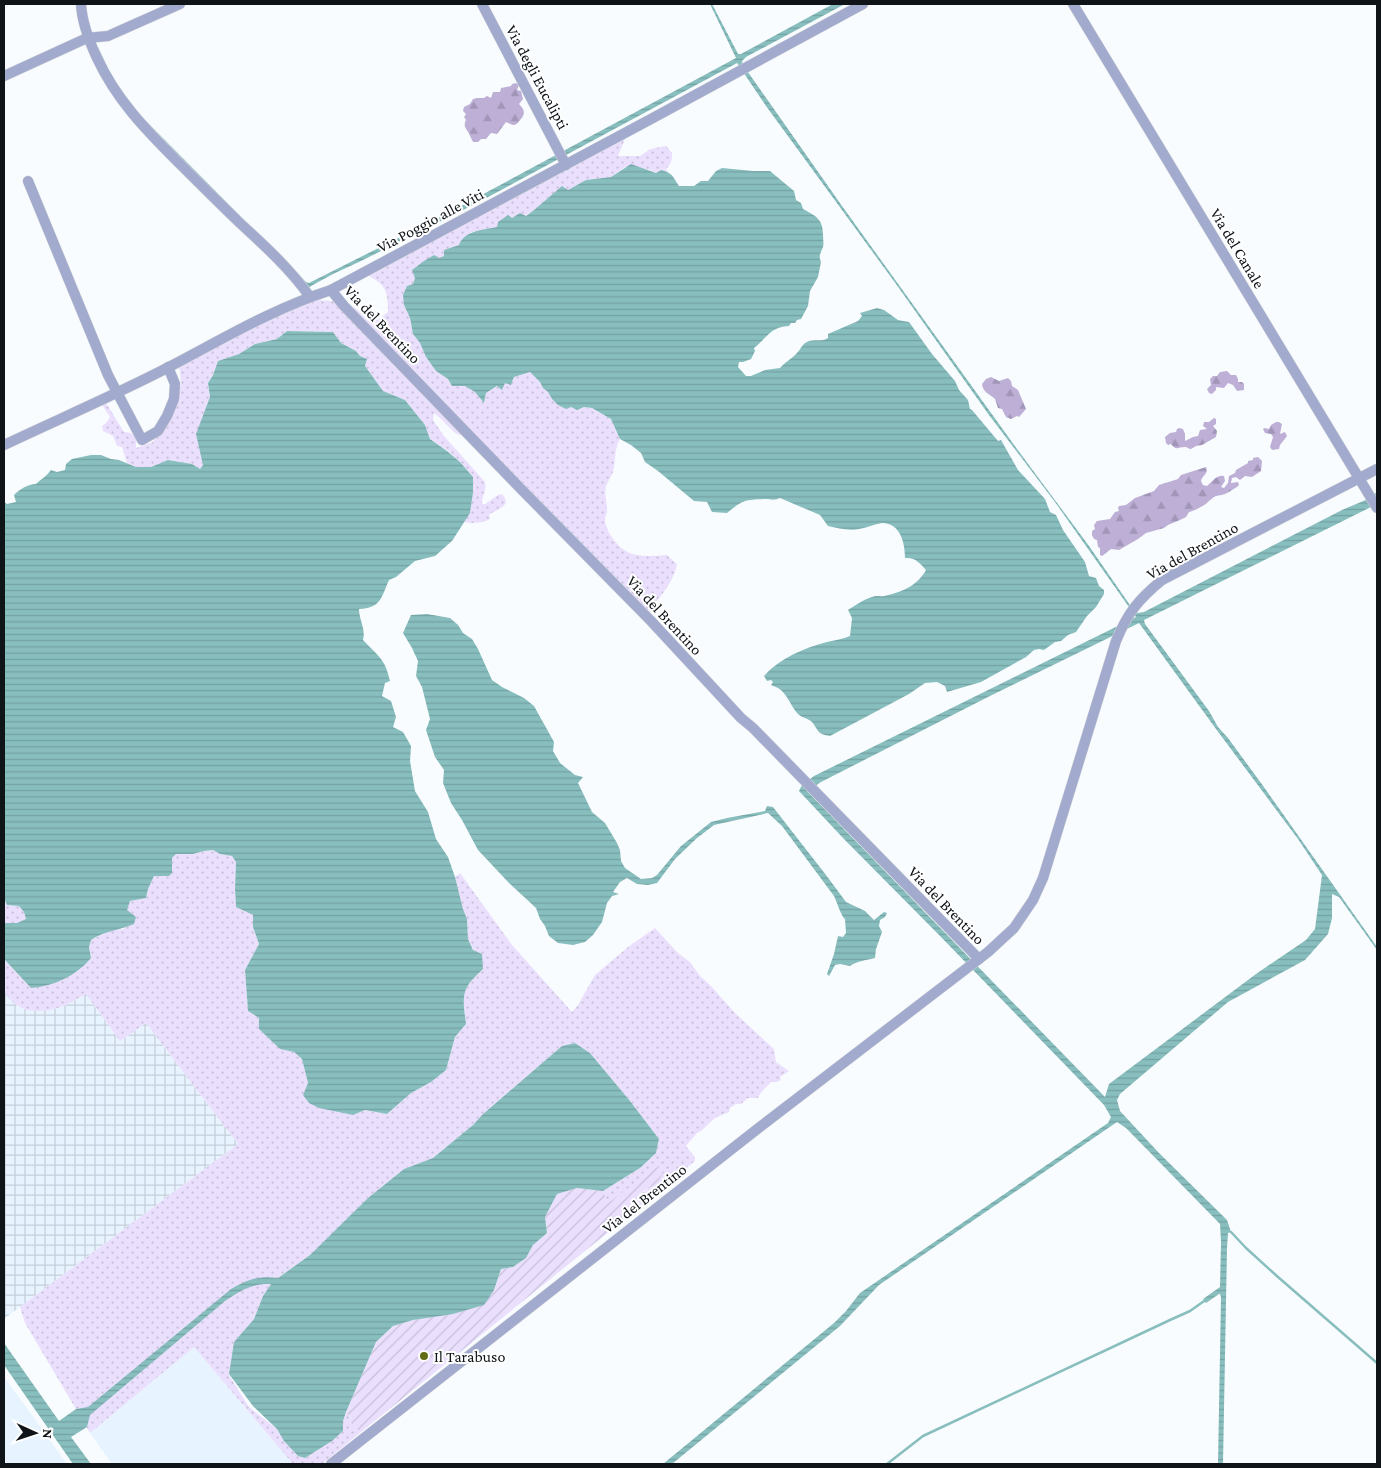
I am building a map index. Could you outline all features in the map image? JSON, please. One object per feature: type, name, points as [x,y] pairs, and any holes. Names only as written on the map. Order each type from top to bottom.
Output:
[{"type":"street","points":[[81,4],[87,38],[100,65],[114,90],[140,124],[260,241],[302,285],[310,297]]},
{"type":"street","points":[[4,76],[87,38],[108,36],[180,4]]},
{"type":"street","name":"Via degli Eucalipti","points":[[482,4],[563,158]]},
{"type":"street","name":"Via Poggio alle Viti","points":[[4,445],[168,367],[260,318],[331,290],[563,158],[738,72],[862,4]]},
{"type":"street","name":"Via del Canale","points":[[1073,4],[1377,508]]},
{"type":"street","points":[[28,181],[116,392],[142,440],[158,431],[174,400],[175,384],[168,367]]},
{"type":"street","name":"Via del Brentino","points":[[331,290],[344,306],[516,484],[652,621],[741,718],[815,792],[974,963]]},
{"type":"street","name":"Via del Brentino","points":[[331,1464],[756,1130],[974,963],[1014,928],[1033,900],[1043,878],[1116,640],[1124,622],[1135,606],[1144,595],[1162,580],[1377,469]]},
{"type":"shaded area","points":[[624,134],[625,139],[618,156],[640,156],[650,149],[666,146],[672,153],[671,162],[666,169],[669,172],[661,170],[656,173],[650,170],[625,167],[611,177],[586,180],[568,190],[550,196],[525,216],[498,227],[471,232],[459,245],[445,250],[444,256],[426,268],[413,284],[407,286],[404,305],[410,318],[413,334],[420,343],[426,357],[436,371],[448,379],[452,386],[465,386],[475,392],[484,403],[486,393],[505,382],[513,382],[514,377],[530,372],[543,388],[548,391],[552,399],[577,410],[584,407],[592,408],[611,419],[620,439],[613,472],[605,489],[607,510],[605,520],[608,530],[614,541],[628,552],[646,556],[667,555],[677,564],[669,585],[646,615],[523,491],[519,495],[467,438],[455,433],[434,413],[433,420],[444,436],[485,482],[482,504],[498,495],[502,494],[505,498],[506,503],[489,515],[490,519],[478,523],[464,522],[470,513],[473,477],[448,451],[430,439],[425,425],[405,400],[383,391],[365,366],[366,359],[341,343],[333,332],[287,331],[277,339],[255,344],[239,354],[218,361],[208,383],[210,397],[206,409],[203,465],[200,469],[192,464],[169,460],[151,467],[136,467],[127,463],[122,447],[117,446],[113,436],[103,431],[102,426],[110,417],[99,400],[103,398],[124,432],[131,433],[136,437],[136,448],[153,442],[180,400],[178,389],[181,386],[180,370],[175,364],[319,294],[322,301],[347,303],[358,310],[368,321],[379,319],[388,312],[386,292],[376,280],[363,273]]},
{"type":"shaded area","points":[[214,850],[220,854],[232,856],[236,862],[236,907],[253,915],[253,927],[259,944],[245,970],[248,1011],[259,1018],[259,1029],[280,1049],[294,1052],[302,1059],[308,1083],[340,1112],[353,1115],[365,1110],[387,1114],[411,1093],[431,1082],[446,1070],[455,1037],[466,1024],[465,991],[470,982],[483,969],[468,939],[467,919],[455,877],[460,873],[512,945],[572,1012],[595,975],[628,947],[655,928],[678,953],[690,962],[700,976],[735,1013],[774,1049],[776,1062],[789,1071],[780,1077],[781,1080],[771,1082],[758,1098],[748,1098],[741,1104],[736,1104],[730,1108],[729,1112],[715,1118],[697,1133],[686,1146],[695,1157],[695,1161],[632,1213],[632,1203],[636,1197],[648,1189],[658,1166],[608,1204],[603,1191],[640,1168],[656,1153],[659,1139],[590,1053],[575,1043],[562,1046],[433,1158],[404,1169],[368,1198],[310,1255],[273,1281],[263,1296],[254,1319],[234,1342],[229,1375],[249,1407],[277,1429],[284,1441],[305,1458],[332,1441],[343,1431],[343,1421],[346,1412],[360,1433],[322,1464],[293,1464],[194,1347],[90,1433],[25,1323],[20,1307],[238,1144],[146,1023],[120,1041],[86,994],[61,1007],[45,1011],[21,1008],[9,998],[4,990],[4,959],[31,988],[64,979],[78,971],[91,958],[89,947],[91,940],[111,930],[124,929],[126,910],[130,901],[146,898],[154,876],[169,876],[172,873],[172,858],[176,854],[193,854]]},
{"type":"shaded area","points":[[4,898],[7,905],[19,906],[24,912],[26,919],[17,923],[4,923]]},
{"type":"shaded area","points":[[4,989],[16,1005],[23,1009],[39,1011],[62,1007],[86,994],[120,1041],[146,1023],[238,1144],[4,1319]]},
{"type":"shaded area","points":[[658,1166],[663,1169],[660,1179],[635,1199],[632,1213],[360,1433],[346,1412],[376,1342],[393,1326],[430,1317],[494,1290],[501,1269],[513,1267],[526,1258],[533,1245],[547,1233],[545,1217],[557,1194],[577,1188],[603,1191],[608,1203]]},
{"type":"shaded area","points":[[194,1347],[293,1464],[112,1464],[90,1433]]},
{"type":"shaded area","points":[[4,1377],[21,1400],[67,1464],[4,1464]]},
{"type":"green space","points":[[516,83],[519,85],[517,90],[521,91],[523,99],[519,104],[524,111],[524,115],[514,125],[506,122],[497,134],[491,133],[486,139],[473,142],[465,127],[466,120],[464,117],[466,114],[463,111],[464,107],[470,104],[473,99],[487,96],[491,98],[493,92],[500,92],[501,88]]},
{"type":"green space","points":[[1227,371],[1231,375],[1236,375],[1238,382],[1244,384],[1244,390],[1237,391],[1233,385],[1228,383],[1224,388],[1216,387],[1212,394],[1209,393],[1207,389],[1211,385],[1210,379],[1213,376],[1217,376],[1220,372]]},
{"type":"green space","points":[[991,377],[999,381],[1008,378],[1012,386],[1018,390],[1026,409],[1019,417],[1011,419],[1006,417],[1002,409],[998,408],[995,399],[984,389],[982,384]]},
{"type":"green space","points":[[1214,418],[1216,419],[1216,424],[1213,426],[1217,431],[1216,437],[1202,445],[1191,449],[1185,447],[1176,448],[1166,443],[1165,437],[1170,433],[1176,432],[1179,428],[1183,429],[1185,441],[1198,436],[1200,430],[1207,429],[1203,426],[1204,422],[1209,422]]},
{"type":"green space","points":[[1276,422],[1282,424],[1280,434],[1285,432],[1287,436],[1279,449],[1272,450],[1270,447],[1273,437],[1271,434],[1265,433],[1263,429],[1269,429]]},
{"type":"green space","points":[[1258,457],[1262,461],[1261,471],[1252,477],[1245,476],[1240,480],[1236,477],[1232,478],[1231,483],[1238,482],[1239,485],[1226,494],[1215,497],[1203,506],[1189,512],[1186,517],[1164,528],[1146,533],[1119,550],[1111,549],[1102,556],[1100,555],[1097,540],[1092,535],[1092,531],[1095,529],[1094,525],[1097,521],[1110,519],[1115,512],[1119,511],[1119,506],[1126,505],[1135,498],[1154,491],[1159,485],[1178,479],[1181,475],[1206,467],[1207,471],[1201,481],[1203,485],[1207,486],[1215,478],[1224,476],[1225,481],[1221,487],[1224,488],[1228,483],[1229,476],[1248,463],[1248,461]]},
{"type":"water","points":[[710,4],[712,4],[738,54],[741,54],[833,4],[845,4],[746,57],[742,61],[743,65],[1017,449],[1132,608],[1138,613],[1144,612],[1342,510],[1368,499],[1377,492],[1377,504],[1144,620],[1145,624],[1209,711],[1218,727],[1261,783],[1377,947],[1377,950],[1339,897],[1332,894],[1332,918],[1328,934],[1305,960],[1228,1002],[1120,1094],[1117,1100],[1120,1111],[1159,1153],[1227,1220],[1231,1232],[1228,1233],[1227,1248],[1223,1464],[1218,1464],[1221,1297],[1219,1294],[1206,1303],[1203,1299],[1220,1287],[1220,1224],[1126,1128],[1117,1122],[879,1285],[840,1326],[672,1464],[663,1464],[834,1323],[860,1293],[1108,1123],[1111,1117],[1104,1105],[799,791],[802,785],[814,776],[1136,617],[1055,502],[989,415],[766,106],[737,63],[477,203],[333,274],[308,289],[268,245],[128,104],[114,85],[96,48],[98,47],[116,85],[137,112],[309,283],[448,213],[736,58]],"holes":[[[1139,623],[1298,839],[1322,875],[1315,929],[1306,940],[1256,974],[1109,1084],[1105,1097],[808,792],[821,782]]]},
{"type":"water","points":[[631,164],[656,173],[661,170],[668,172],[679,186],[694,186],[701,181],[708,181],[716,171],[722,168],[770,171],[794,191],[796,200],[801,203],[803,209],[815,216],[822,225],[823,247],[818,277],[810,291],[808,306],[801,319],[791,323],[789,326],[777,328],[769,334],[754,348],[755,351],[751,359],[739,362],[738,367],[746,376],[780,368],[806,342],[826,339],[828,334],[858,321],[862,316],[860,313],[877,308],[884,310],[898,320],[909,322],[932,354],[955,381],[959,390],[968,400],[970,409],[998,441],[1001,440],[1018,470],[1045,499],[1050,512],[1056,515],[1063,530],[1085,562],[1089,576],[1096,578],[1099,586],[1104,590],[1104,594],[1096,607],[1076,632],[1068,635],[1061,641],[1055,642],[1044,650],[1034,650],[1026,657],[981,682],[947,692],[945,686],[937,682],[925,683],[909,694],[830,736],[823,734],[819,732],[812,722],[798,714],[784,693],[771,685],[773,682],[771,680],[767,681],[764,676],[777,664],[793,654],[818,644],[850,636],[852,618],[848,610],[869,598],[897,593],[914,584],[922,576],[926,570],[917,561],[905,558],[901,535],[894,526],[882,523],[851,530],[828,526],[820,515],[780,498],[774,500],[748,500],[740,503],[727,513],[712,512],[707,502],[694,501],[645,462],[641,453],[620,439],[611,419],[592,408],[584,407],[577,410],[571,407],[566,409],[558,405],[530,372],[514,377],[511,385],[505,383],[502,390],[497,386],[486,393],[484,403],[475,392],[465,386],[452,386],[448,379],[436,371],[413,334],[410,318],[404,305],[403,295],[407,286],[413,284],[415,278],[412,270],[434,255],[439,258],[444,256],[444,250],[459,245],[466,236],[480,230],[497,227],[498,222],[508,215],[512,218],[520,213],[526,216],[562,186],[568,190],[586,180],[611,177]]},
{"type":"water","points":[[287,331],[333,332],[341,343],[367,359],[365,366],[383,391],[405,400],[425,425],[430,439],[460,462],[473,477],[470,513],[452,541],[435,556],[415,561],[396,577],[389,580],[382,597],[372,607],[359,609],[364,632],[363,640],[386,667],[390,681],[385,683],[382,696],[391,701],[396,717],[393,727],[403,732],[411,746],[410,761],[415,791],[428,812],[436,839],[448,857],[467,919],[468,939],[473,950],[482,954],[483,969],[470,982],[465,991],[466,1024],[455,1037],[446,1070],[431,1082],[411,1093],[387,1114],[365,1110],[353,1115],[319,1108],[309,1103],[303,1095],[308,1083],[302,1059],[294,1052],[280,1049],[259,1029],[259,1018],[248,1011],[245,970],[259,944],[253,927],[253,915],[236,907],[236,862],[232,856],[220,854],[213,850],[193,854],[176,854],[172,858],[172,873],[169,876],[154,876],[146,898],[130,901],[127,910],[136,917],[134,924],[102,934],[91,940],[89,947],[91,958],[79,970],[64,979],[48,985],[31,988],[4,959],[4,923],[17,923],[26,919],[24,912],[19,906],[7,905],[4,898],[4,502],[7,504],[16,502],[14,495],[16,493],[27,486],[36,484],[51,470],[57,472],[65,470],[66,464],[72,459],[91,455],[101,455],[136,467],[151,467],[168,460],[192,464],[200,469],[203,465],[196,434],[210,397],[208,383],[218,361],[239,354],[255,344],[277,339]]},
{"type":"water","points":[[427,614],[450,618],[463,633],[472,639],[492,680],[524,698],[534,706],[554,742],[553,751],[560,763],[575,775],[583,777],[578,783],[592,812],[605,823],[617,843],[621,861],[625,868],[641,879],[652,878],[657,875],[681,846],[711,822],[765,811],[767,806],[773,807],[846,902],[865,911],[874,920],[884,912],[887,913],[880,920],[879,926],[882,932],[875,958],[850,966],[835,965],[829,976],[827,974],[838,936],[843,937],[846,933],[845,919],[834,896],[782,826],[768,813],[714,825],[675,859],[657,883],[648,885],[637,884],[627,878],[620,882],[613,892],[619,894],[612,896],[607,903],[602,922],[593,935],[585,942],[573,945],[558,943],[549,936],[536,908],[478,850],[451,803],[443,783],[444,770],[435,757],[426,730],[430,719],[422,687],[416,676],[418,661],[403,633],[411,615]]},
{"type":"water","points":[[575,1043],[590,1053],[659,1139],[656,1153],[640,1168],[603,1191],[577,1188],[557,1194],[545,1217],[547,1233],[533,1245],[526,1258],[513,1267],[501,1269],[494,1290],[484,1305],[453,1314],[413,1320],[393,1326],[376,1342],[346,1412],[343,1421],[343,1431],[332,1441],[305,1458],[298,1456],[284,1441],[277,1429],[253,1406],[229,1374],[234,1342],[254,1319],[263,1296],[271,1284],[252,1286],[225,1301],[90,1415],[87,1427],[71,1437],[91,1464],[73,1464],[4,1365],[4,1343],[59,1421],[76,1409],[88,1407],[231,1289],[253,1279],[265,1277],[278,1278],[310,1255],[368,1198],[404,1169],[433,1158],[562,1046]]},
{"type":"waterway","points":[[1231,1232],[1278,1277],[1377,1363]]},
{"type":"waterway","points":[[887,1464],[923,1436],[1190,1311],[1207,1299]]},
{"type":"place","name":"Il Tarabuso","points":[[424,1356]]}]
